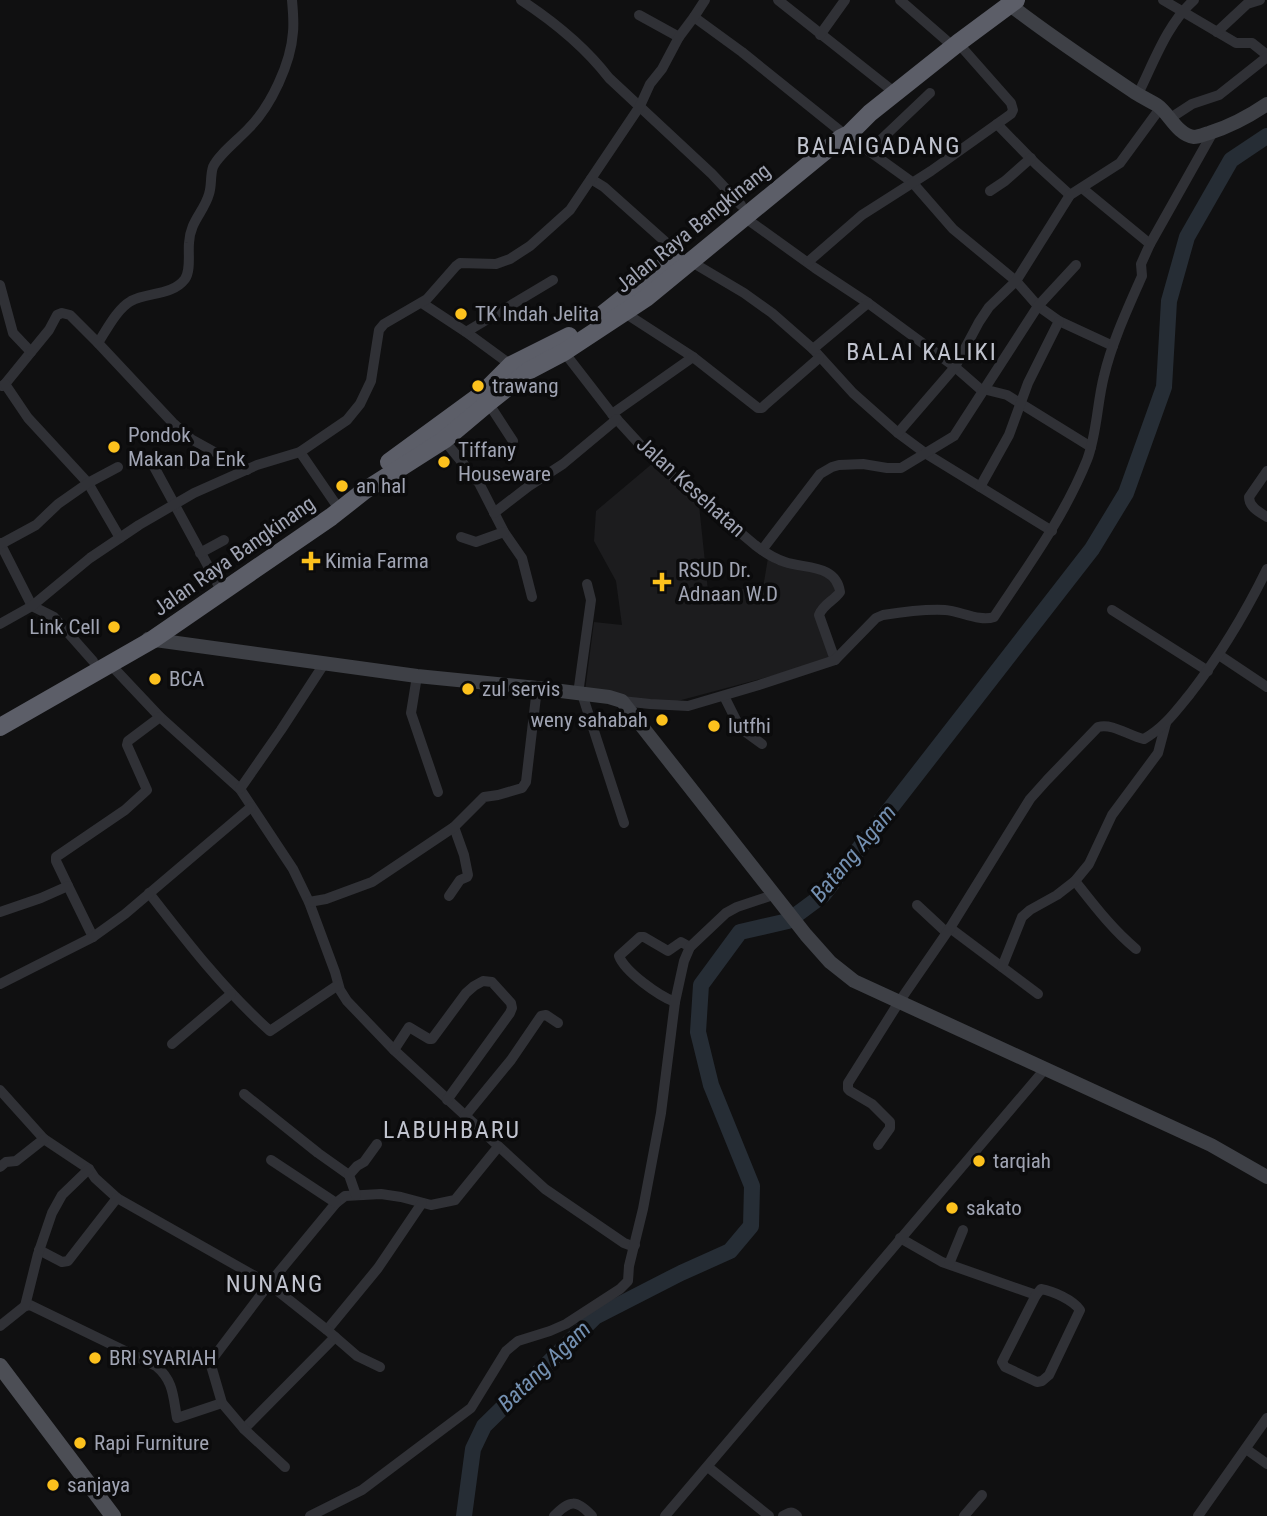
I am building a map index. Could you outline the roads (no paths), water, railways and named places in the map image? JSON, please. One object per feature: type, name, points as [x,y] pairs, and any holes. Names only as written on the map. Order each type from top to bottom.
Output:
[{"type":"highway","name":"Jalan Raya Bangkinang","points":[[865,113],[889,88],[1008,2]]},
{"type":"highway","name":"Jalan Raya Bangkinang","points":[[146,639],[335,503],[444,440],[485,398],[511,365],[588,326],[642,293],[952,42]]},
{"type":"highway","name":"Jalan Raya Bangkinang","points":[[0,727],[32,702],[146,639],[331,517],[361,487],[485,398],[625,313],[642,293]]},
{"type":"highway","name":"Jalan Raya Bangkinang","points":[[0,713],[32,702]]},
{"type":"main road","points":[[0,1366],[113,1516]]},
{"type":"street","points":[[98,343],[123,307],[140,297],[172,289],[187,276],[190,232],[210,193],[214,164],[266,107],[284,71],[293,32],[292,0]]},
{"type":"street","points":[[521,0],[562,30],[712,174],[743,211],[808,262],[956,367],[979,388],[1004,394],[1021,402],[1084,443]]},
{"type":"street","points":[[778,0],[889,88]]},
{"type":"street","points":[[820,35],[845,0]]},
{"type":"street","points":[[808,262],[862,215],[931,171],[1013,110],[1011,103],[952,42],[900,0]]},
{"type":"street","points":[[898,433],[956,367],[979,321],[989,307],[1016,281],[1070,195],[1120,163],[1165,113],[1219,95],[1267,56],[1252,43],[1239,44],[1163,0]]},
{"type":"street","points":[[1138,94],[1168,32],[1182,10],[1194,0]]},
{"type":"street","points":[[1217,32],[1247,4],[1260,0]]},
{"type":"street","points":[[0,624],[32,606],[90,558],[174,505],[257,465],[300,452],[347,420],[360,404],[371,380],[379,330],[384,324],[422,303],[460,263],[496,264],[510,259],[530,246],[570,210],[640,106],[650,84],[703,1]]},
{"type":"street","points":[[1008,2],[1043,31],[1165,113],[1186,134],[1193,136],[1214,131],[1246,118],[1267,104]]},
{"type":"street","points":[[639,15],[679,37]]},
{"type":"street","points":[[694,17],[742,52],[838,136],[869,151],[912,182],[953,229],[1016,281],[1038,306],[1059,321],[1110,345]]},
{"type":"street","points":[[869,151],[930,93]]},
{"type":"street","points":[[997,124],[1070,195]]},
{"type":"street","points":[[146,639],[417,676],[609,696],[622,701],[688,705],[835,660],[876,618],[883,615],[948,610],[984,618],[994,617],[1052,531],[1086,462],[1084,443],[1110,345],[1142,276],[1141,264],[1214,131]]},
{"type":"street","points":[[990,191],[1031,158]]},
{"type":"street","points":[[591,179],[604,187],[684,258],[769,311],[898,433],[925,453],[1052,531]]},
{"type":"street","points":[[1082,188],[1148,247]]},
{"type":"street","points":[[762,550],[820,474],[826,470],[839,465],[863,464],[901,468],[954,436],[1038,306],[1076,265]]},
{"type":"street","points":[[466,332],[553,279]]},
{"type":"street","points":[[0,285],[13,333],[31,352]]},
{"type":"street","points":[[422,303],[511,365]]},
{"type":"street","points":[[625,313],[693,356],[760,408],[868,303]]},
{"type":"street","points":[[120,538],[88,483],[28,418],[3,385],[49,330],[57,315],[70,315],[191,439],[247,470]]},
{"type":"street","points":[[980,487],[1009,435],[1028,383],[1059,321]]},
{"type":"street","name":"Jalan Kesehatan","points":[[564,352],[615,417],[655,461],[762,550],[786,562],[823,570],[835,577],[841,592],[822,608],[819,615],[835,660]]},
{"type":"street","points":[[494,513],[569,460],[615,417],[693,356]]},
{"type":"street","points":[[485,398],[513,441]]},
{"type":"street","points":[[444,440],[478,483],[522,558],[532,597]]},
{"type":"street","points":[[300,452],[335,503]]},
{"type":"street","points":[[152,463],[220,588]]},
{"type":"street","points":[[118,467],[88,483],[58,504],[36,525],[1,543],[32,606],[54,617],[240,789],[286,856],[309,902],[338,985],[347,1001],[394,1050],[552,1195],[630,1244]]},
{"type":"street","points":[[1267,471],[1249,500],[1253,507],[1267,517]]},
{"type":"street","points":[[461,537],[476,542],[505,532]]},
{"type":"street","points":[[200,553],[224,540]]},
{"type":"street","points":[[878,1145],[891,1127],[890,1122],[872,1104],[850,1091],[847,1086],[849,1080],[1030,799],[1095,729],[1106,726],[1144,739],[1166,723],[1219,655],[1267,569]]},
{"type":"street","points":[[587,584],[591,600],[580,694],[624,823]]},
{"type":"street","points":[[1112,610],[1208,671]]},
{"type":"street","points":[[1219,655],[1267,687]]},
{"type":"street","points":[[240,789],[324,664]]},
{"type":"street","points":[[417,676],[411,713],[438,792]]},
{"type":"street","points":[[309,902],[327,899],[372,882],[454,827],[484,797],[522,788],[526,782],[537,688]]},
{"type":"street","points":[[724,696],[740,728],[762,744]]},
{"type":"street","points":[[622,701],[806,935],[830,962],[854,981],[1211,1145],[1267,1177]]},
{"type":"street","points":[[93,937],[56,857],[125,810],[147,790],[127,745],[128,741],[160,717]]},
{"type":"street","points":[[1002,967],[1022,916],[1057,895],[1075,881],[1089,864],[1112,815],[1158,753],[1166,723]]},
{"type":"street","points":[[0,984],[93,937],[125,914],[251,807]]},
{"type":"street","points":[[449,896],[460,880],[468,875],[454,827]]},
{"type":"street","points":[[1075,881],[1104,919],[1136,950]]},
{"type":"street","points":[[0,912],[68,887]]},
{"type":"street","points":[[149,893],[205,965],[270,1031],[338,985]]},
{"type":"street","points":[[310,1516],[362,1490],[471,1408],[506,1351],[518,1341],[566,1324],[628,1281],[630,1244],[646,1196],[661,1113],[672,1001],[687,945],[737,907],[775,897]]},
{"type":"street","points":[[917,905],[1038,994]]},
{"type":"street","points":[[672,1001],[637,976],[619,956],[640,937],[668,951],[679,942],[687,945]]},
{"type":"street","points":[[394,1050],[409,1027],[432,1039],[466,993],[483,981],[492,982],[512,1009],[447,1100]]},
{"type":"street","points":[[172,1044],[231,994]]},
{"type":"street","points":[[465,1116],[511,1060],[541,1016],[546,1015],[558,1023]]},
{"type":"street","points":[[665,1516],[1045,1069]]},
{"type":"street","points":[[0,1090],[44,1139],[89,1169],[117,1198],[269,1284],[357,1356],[380,1367]]},
{"type":"street","points":[[244,1094],[349,1175],[356,1195]]},
{"type":"street","points":[[0,1167],[6,1162],[16,1161],[44,1139]]},
{"type":"street","points":[[349,1175],[364,1162],[377,1144]]},
{"type":"street","points":[[285,1467],[244,1429],[222,1403],[210,1362],[269,1284],[336,1203],[345,1196],[382,1194],[431,1205],[455,1200],[498,1147]]},
{"type":"street","points":[[271,1160],[336,1203]]},
{"type":"street","points":[[25,1306],[39,1250],[52,1213],[62,1195],[89,1169]]},
{"type":"street","points":[[39,1250],[62,1262],[68,1261],[117,1198]]},
{"type":"street","points":[[244,1429],[331,1334],[422,1203]]},
{"type":"street","points":[[949,1264],[963,1230]]},
{"type":"street","points":[[900,1238],[942,1262],[1036,1295]]},
{"type":"street","points":[[1041,1289],[1051,1291],[1080,1310],[1049,1375],[1037,1382],[1004,1367],[1002,1362],[1036,1295],[1041,1289]]},
{"type":"street","points":[[0,1326],[30,1305],[156,1366],[173,1389],[177,1418],[222,1403]]},
{"type":"street","points":[[1202,1514],[1267,1418]]},
{"type":"street","points":[[1246,1449],[1267,1464]]},
{"type":"street","points":[[708,1467],[769,1516]]},
{"type":"street","points":[[964,1516],[982,1494]]},
{"type":"street","points":[[554,1516],[564,1506],[573,1503],[583,1506],[592,1516]]},
{"type":"street","points":[[783,1516],[789,1512],[797,1516]]},
{"type":"waterway","name":"Batang Agam","points":[[464,1516],[473,1449],[484,1426],[595,1317],[730,1251],[751,1226],[752,1186],[711,1085],[698,1032],[701,985],[740,932],[788,921],[823,895],[1092,549],[1126,493],[1164,387],[1169,301],[1187,237],[1231,160],[1267,136]]},
{"type":"place","name":"TK Indah Jelita","points":[[461,314]]},
{"type":"place","name":"trawang","points":[[478,386]]},
{"type":"place","name":"Pondok Makan Da Enk","points":[[114,447]]},
{"type":"place","name":"Tiffany Houseware","points":[[444,462]]},
{"type":"place","name":"an hal","points":[[342,486]]},
{"type":"place","name":"Kimia Farma","points":[[311,561]]},
{"type":"place","name":"RSUD Dr. Adnaan W.D","points":[[662,582]]},
{"type":"place","name":"Link Cell","points":[[114,627]]},
{"type":"place","name":"BCA","points":[[155,679]]},
{"type":"place","name":"zul servis","points":[[468,689]]},
{"type":"place","name":"weny sahabah","points":[[662,720]]},
{"type":"place","name":"lutfhi","points":[[714,726]]},
{"type":"place","name":"tarqiah","points":[[979,1161]]},
{"type":"place","name":"sakato","points":[[952,1208]]},
{"type":"place","name":"BRI SYARIAH","points":[[95,1358]]},
{"type":"place","name":"Rapi Furniture","points":[[80,1443]]},
{"type":"place","name":"sanjaya","points":[[53,1485]]},
{"type":"district","name":"BALAIGADANG","points":[[879,146]]},
{"type":"district","name":"BALAI KALIKI","points":[[922,352]]},
{"type":"district","name":"LABUHBARU","points":[[452,1130]]},
{"type":"district","name":"NUNANG","points":[[275,1284]]}]
